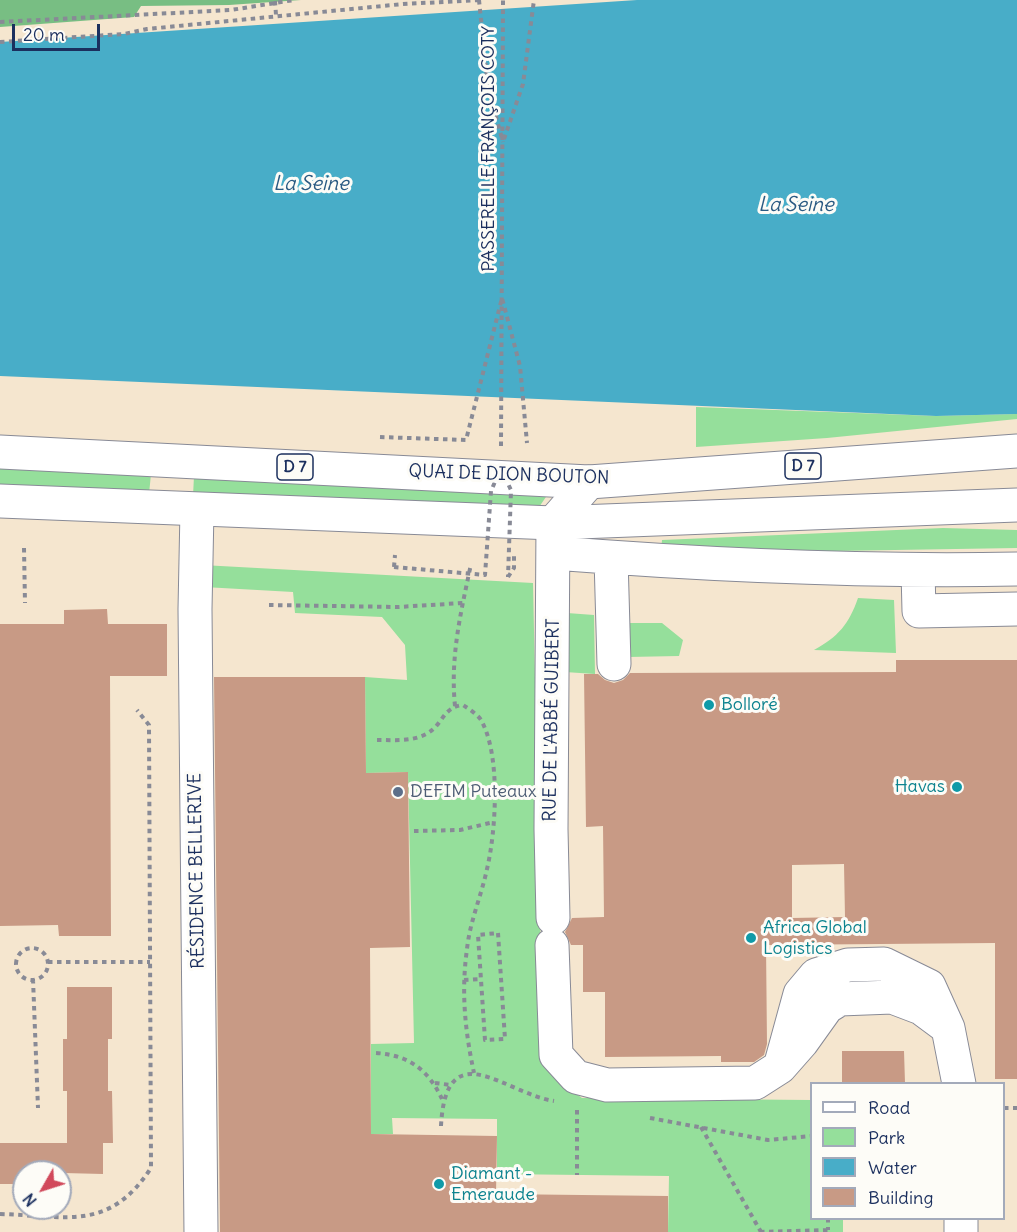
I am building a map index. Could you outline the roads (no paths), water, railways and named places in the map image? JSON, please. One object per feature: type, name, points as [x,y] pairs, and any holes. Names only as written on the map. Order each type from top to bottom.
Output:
[{"type":"main road","name":"QUAI DE DION BOUTON","points":[[0,452],[589,482],[1017,451]]},
{"type":"main road","points":[[554,538],[589,482]]},
{"type":"main road","points":[[0,501],[197,510],[554,538],[1013,508]]},
{"type":"main road","name":"RÉSIDENCE BELLERIVE","points":[[197,510],[195,609],[201,1232]]},
{"type":"main road","points":[[554,538],[611,558],[918,571],[1017,569]]},
{"type":"main road","name":"RUE DE L'ABBÉ GUIBERT","points":[[554,538],[551,829],[556,1055],[576,1077],[607,1085],[755,1083],[780,1067],[800,994],[816,975],[848,965],[884,964],[929,986],[948,1028],[958,1082]]},
{"type":"main road","points":[[611,558],[614,664]]},
{"type":"main road","points":[[918,571],[919,611],[1017,609]]},
{"type":"water","name":"La Seine","points":[[637,0],[1017,0],[1017,414],[936,416],[0,376],[0,42]]},
{"type":"place","name":"Bolloré","points":[[709,705]]},
{"type":"place","name":"Havas","points":[[957,787]]},
{"type":"place","name":"DEFIM Puteaux","points":[[398,792]]},
{"type":"place","name":"Africa Global Logistics","points":[[751,938]]},
{"type":"place","name":"Diamant - Emeraude","points":[[439,1184]]}]
